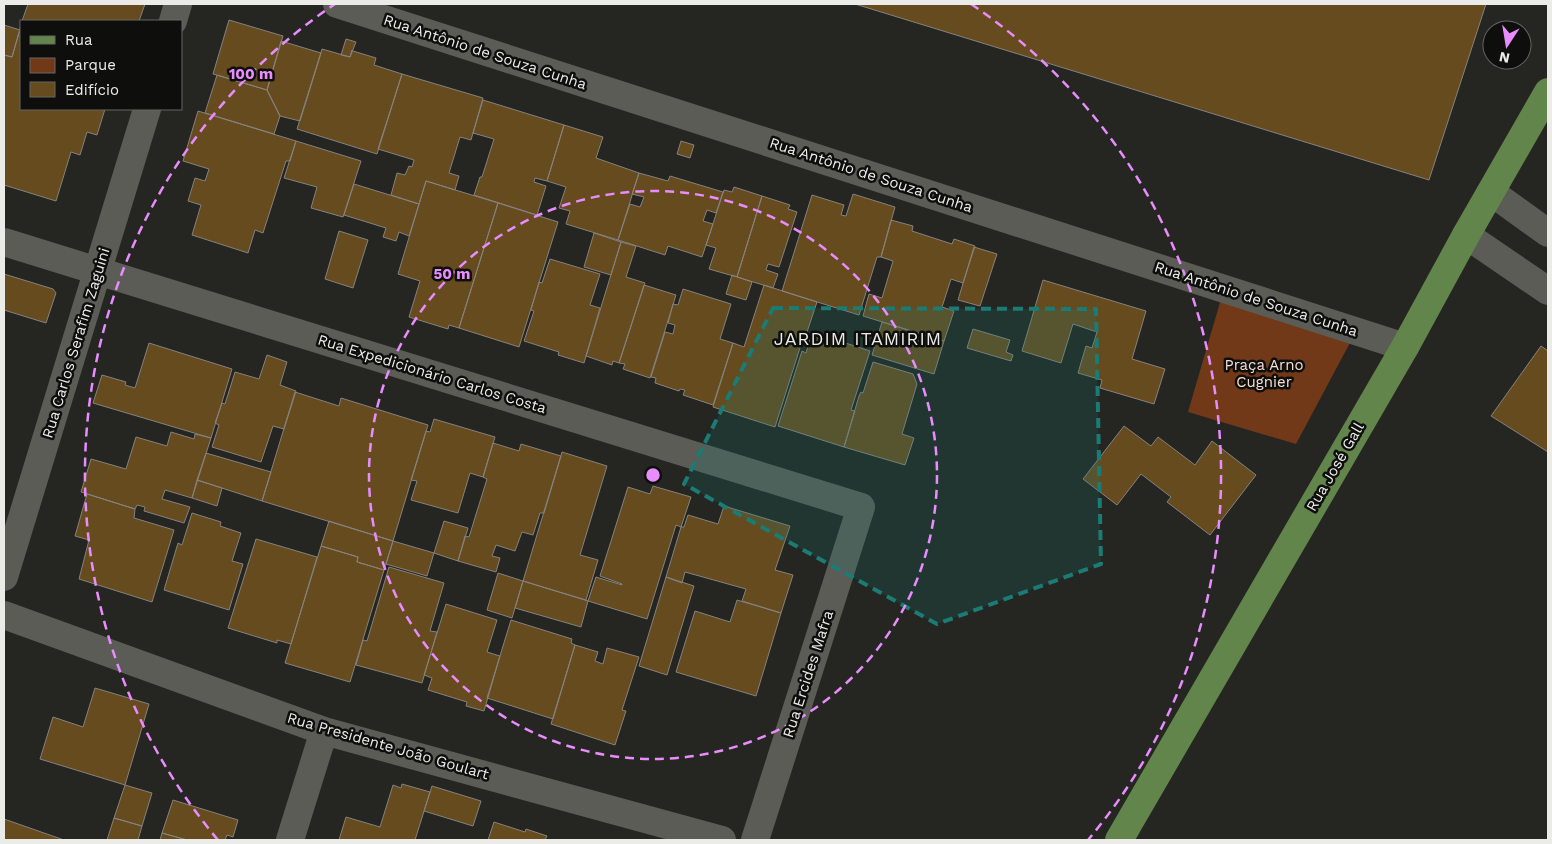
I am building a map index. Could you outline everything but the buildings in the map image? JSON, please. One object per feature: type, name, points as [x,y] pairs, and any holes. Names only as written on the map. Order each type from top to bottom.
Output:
[{"type":"main road","name":"Rua José Gall","points":[[1118,840],[1405,347],[1466,235],[1548,92]]},
{"type":"street","points":[[173,20],[178,4]]},
{"type":"street","name":"Rua Antônio de Souza Cunha","points":[[336,4],[1405,347]]},
{"type":"street","name":"Rua Carlos Serafim Zaguini","points":[[4,577],[147,110]]},
{"type":"street","points":[[1491,192],[1548,233]]},
{"type":"street","points":[[1466,235],[1548,291]]},
{"type":"street","name":"Rua Expedicionário Carlos Costa","points":[[4,242],[860,507]]},
{"type":"street","name":"Rua Ercides Mafra","points":[[755,840],[860,507]]},
{"type":"street","name":"Rua Presidente João Goulart","points":[[4,615],[324,731],[722,840]]},
{"type":"street","points":[[290,840],[324,731]]},
{"type":"highlighted area","points":[[773,308],[1096,309],[1101,564],[937,624],[684,484]]},
{"type":"green space","name":"Praça Arno Cugnier","points":[[1221,299],[1352,339],[1296,444],[1188,412]]},
{"type":"district","name":"JARDIM ITAMIRIM","points":[[858,339]]}]
